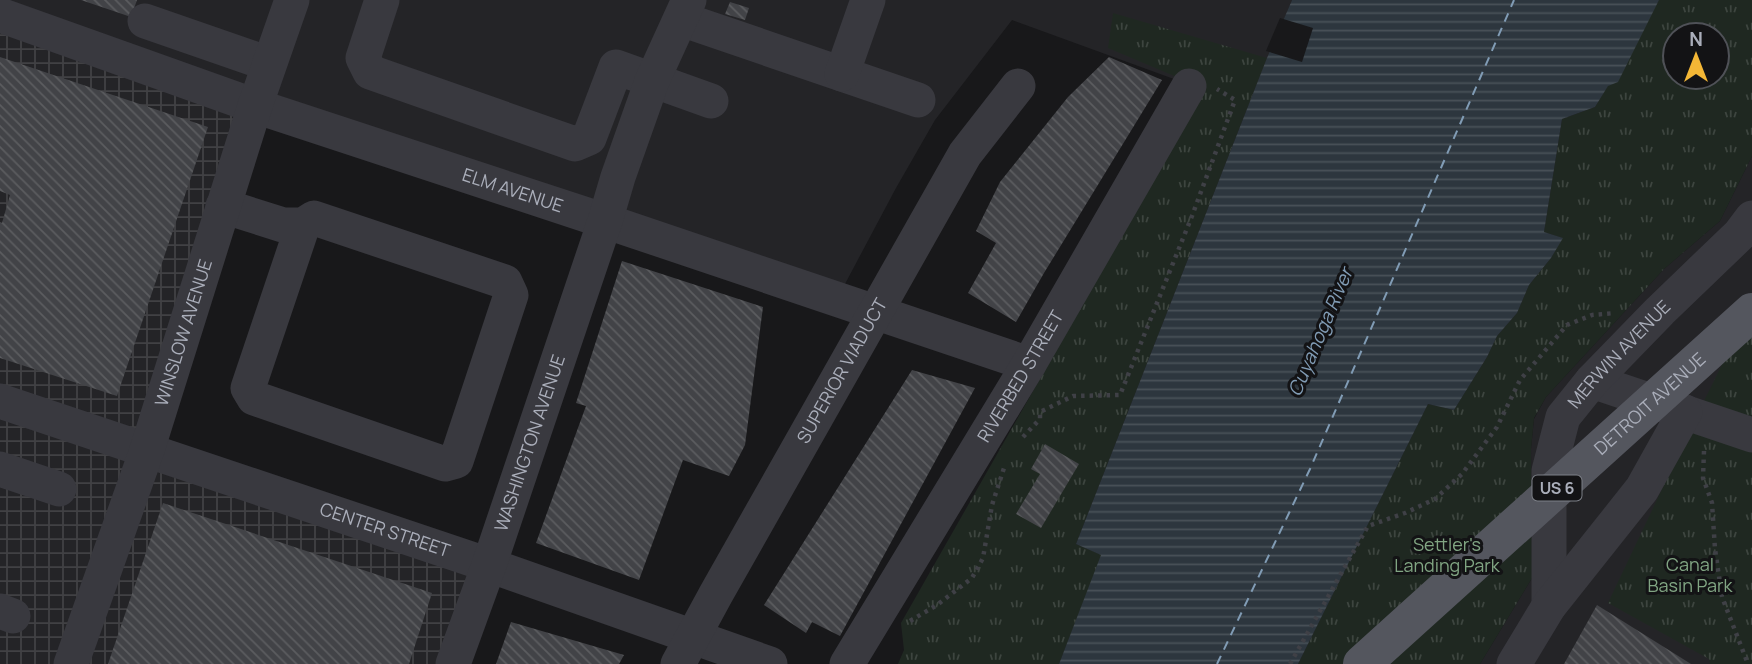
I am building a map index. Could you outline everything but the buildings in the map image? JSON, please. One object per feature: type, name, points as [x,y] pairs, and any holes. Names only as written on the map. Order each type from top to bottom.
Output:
[{"type":"main road","name":"DETROIT AVENUE","points":[[1362,664],[1752,312]]},
{"type":"street","name":"WINSLOW AVENUE","points":[[71,664],[147,450],[255,106],[292,0]]},
{"type":"street","points":[[382,0],[363,58],[370,72],[576,144],[589,138],[616,67],[711,101]]},
{"type":"street","points":[[842,74],[868,0]]},
{"type":"street","points":[[685,10],[842,74],[918,100]]},
{"type":"street","name":"WASHINGTON AVENUE","points":[[453,664],[489,565],[652,80],[685,10]]},
{"type":"street","name":"ELM AVENUE","points":[[0,15],[255,106],[1029,364]]},
{"type":"street","points":[[145,22],[270,64]]},
{"type":"street","points":[[190,82],[204,41]]},
{"type":"street","name":"SUPERIOR VIADUCT","points":[[678,664],[965,154],[1017,86]]},
{"type":"street","name":"RIVERBED STREET","points":[[847,664],[1029,364],[1189,86]]},
{"type":"street","points":[[226,198],[269,204],[303,225]]},
{"type":"street","points":[[314,218],[505,282],[511,295],[456,461],[445,464],[254,398],[248,388],[303,225],[314,218]]},
{"type":"street","name":"MERWIN AVENUE","points":[[1549,606],[1549,471],[1563,417],[1592,381],[1740,234],[1752,218]]},
{"type":"street","points":[[1592,381],[1752,435]]},
{"type":"street","name":"CENTER STREET","points":[[1,406],[147,450],[489,565],[769,664]]},
{"type":"street","points":[[1514,664],[1549,606],[1642,489],[1685,412]]},
{"type":"street","points":[[0,469],[59,489]]},
{"type":"path","points":[[1019,444],[1040,419],[1040,412],[1073,396],[1120,394],[1192,216],[1235,100],[1213,86],[1189,86]]},
{"type":"path","points":[[1290,664],[1368,526],[1435,499],[1462,474],[1497,427],[1520,380],[1567,326],[1592,315],[1617,313]]},
{"type":"path","points":[[1704,449],[1703,478],[1712,503],[1722,597],[1748,664]]},
{"type":"path","points":[[908,623],[972,578],[983,558],[992,505],[1005,465]]},
{"type":"shaded area","points":[[0,0],[1292,0],[1248,106],[1012,20],[935,120],[837,299]]},
{"type":"shaded area","points":[[0,16],[255,106],[147,450],[489,565],[453,664],[0,664]]},
{"type":"shaded area","points":[[1752,156],[1752,664],[1480,664],[1532,578],[1531,449],[1534,419],[1546,397],[1664,269],[1720,221]]},
{"type":"green space","name":"Settler's Landing Park","points":[[1659,0],[1752,0],[1752,156],[1720,221],[1664,269],[1546,397],[1534,418],[1531,449],[1532,578],[1480,664],[1298,664],[1428,404],[1454,410],[1497,336],[1517,313],[1529,285],[1551,258],[1562,238],[1544,232],[1562,119],[1595,107]]},
{"type":"green space","points":[[1113,13],[1267,58],[1076,544],[1102,555],[1059,664],[898,664],[904,650],[901,623],[1205,89],[1108,48]]},
{"type":"green space","name":"Canal Basin Park","points":[[1752,304],[1752,664],[1710,664],[1709,659],[1608,603]]},
{"type":"water","name":"Cuyahoga River","points":[[1292,0],[1659,0],[1618,82],[1608,86],[1595,107],[1562,119],[1544,232],[1563,238],[1529,285],[1517,313],[1497,336],[1454,410],[1428,404],[1298,664],[1059,664],[1101,555],[1076,544]]},
{"type":"pier","points":[[1280,18],[1313,28],[1302,62],[1266,51]]},
{"type":"ferry route","points":[[1217,664],[1310,469],[1514,0]]}]
